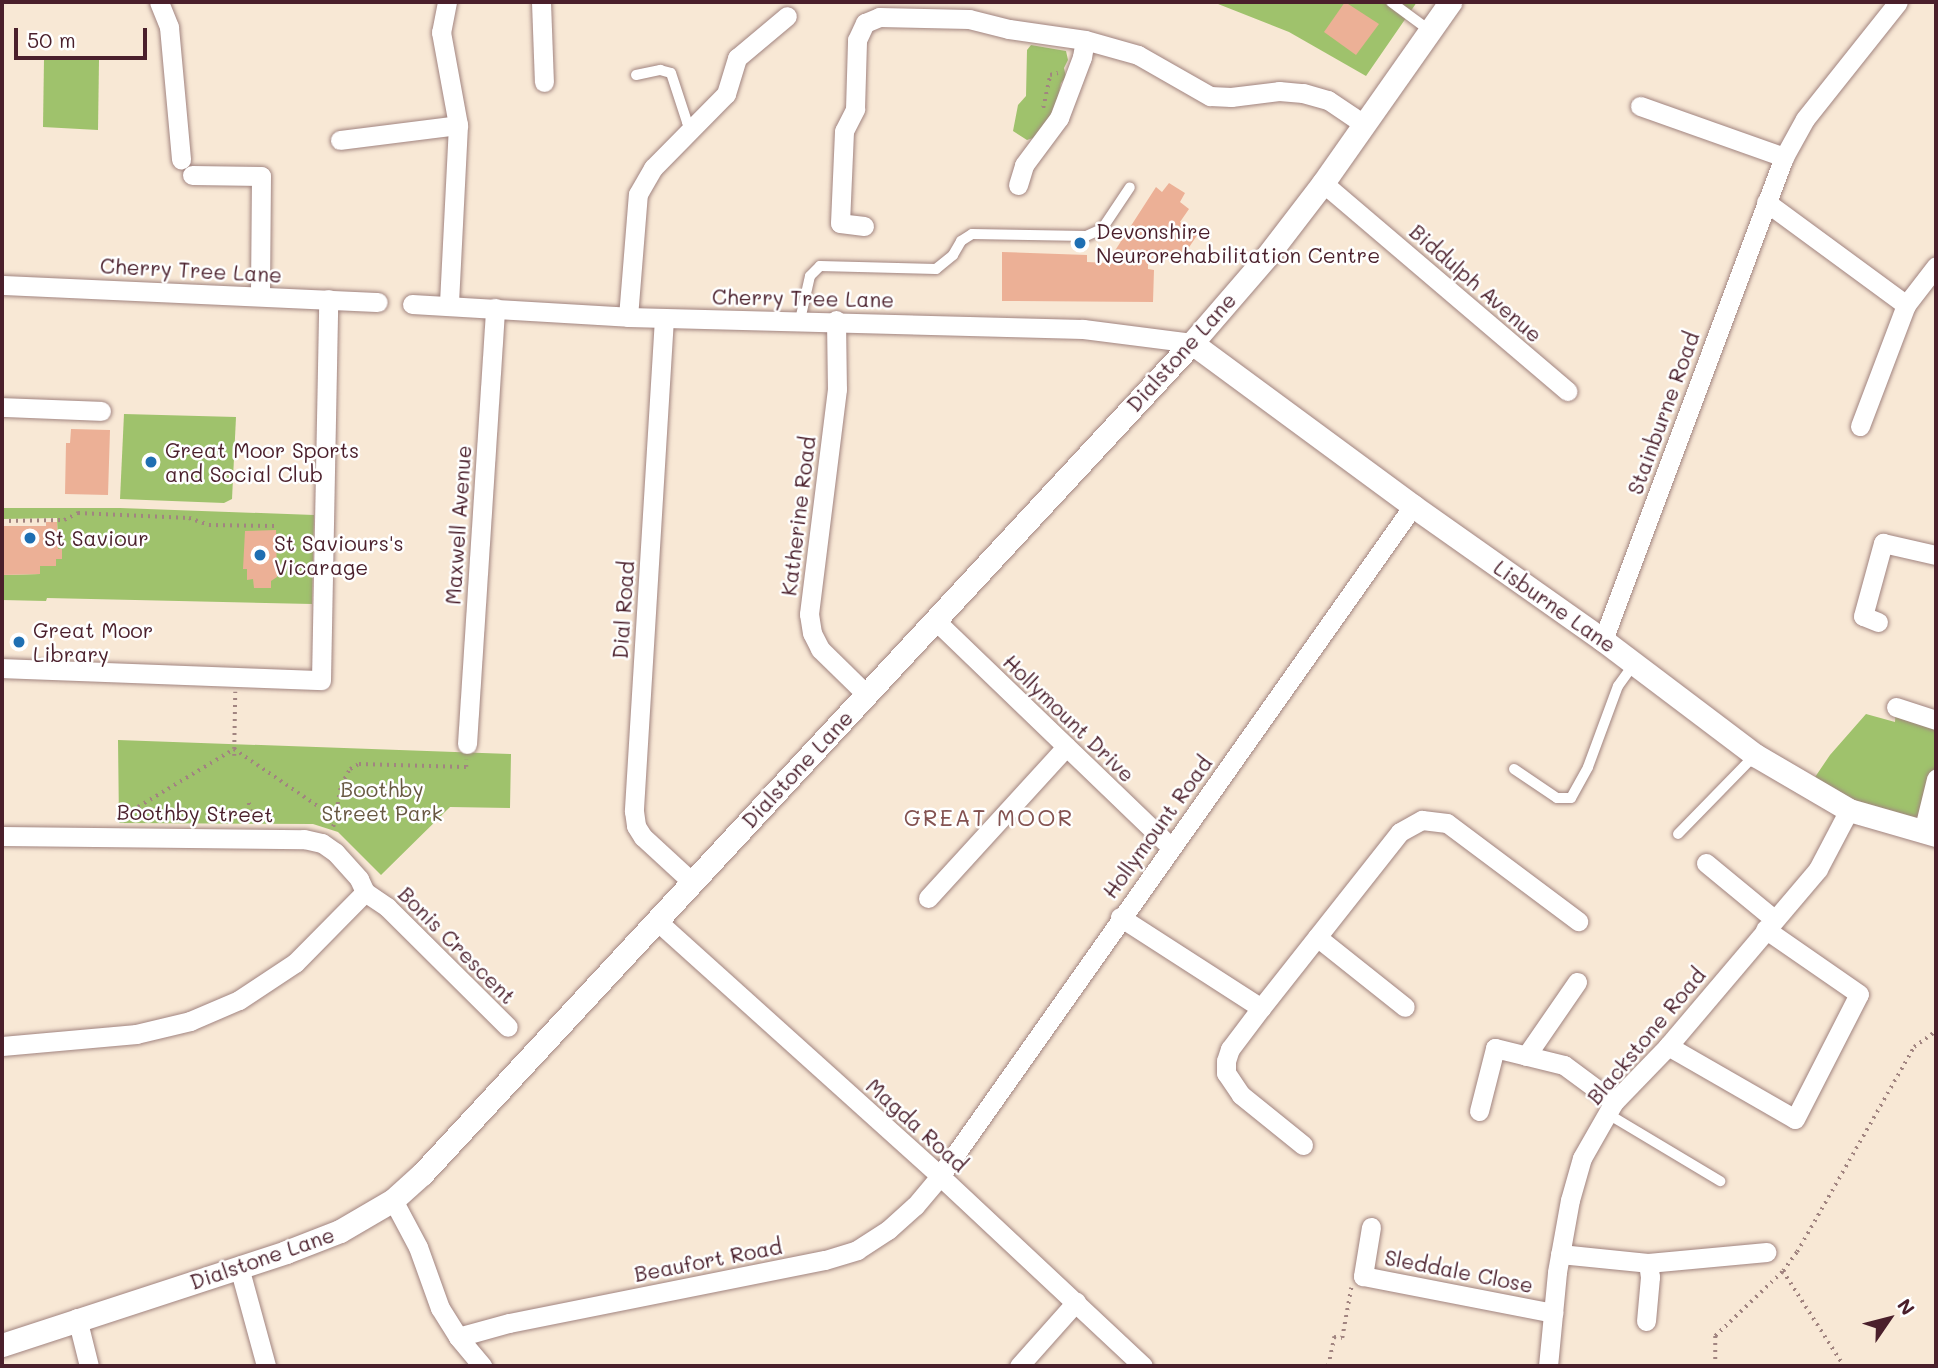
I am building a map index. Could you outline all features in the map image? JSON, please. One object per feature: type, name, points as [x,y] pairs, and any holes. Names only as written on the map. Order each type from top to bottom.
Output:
[{"type":"street","points":[[159,2],[169,26],[187,167],[261,176],[260,296]]},
{"type":"street","points":[[447,2],[441,32],[458,125],[449,305]]},
{"type":"street","points":[[541,2],[544,82]]},
{"type":"street","name":"Dialstone Lane","points":[[2,1345],[77,1318],[239,1268],[340,1231],[393,1200],[429,1166],[1192,343],[1267,256],[1323,183],[1450,2]]},
{"type":"street","name":"Stainburne Road","points":[[1603,640],[1784,157],[1805,119],[1898,2]]},
{"type":"street","points":[[628,317],[638,194],[653,168],[726,94],[737,58],[787,16]]},
{"type":"street","points":[[864,226],[840,223],[844,131],[855,109],[857,40],[866,23],[879,17],[969,19],[1009,29],[1085,40],[1138,55],[1210,96],[1231,97],[1279,91],[1303,93],[1328,100],[1363,123]]},
{"type":"street","points":[[1018,185],[1024,165],[1059,118],[1082,57],[1085,40]]},
{"type":"street","points":[[1640,106],[1784,157]]},
{"type":"street","points":[[340,140],[458,125]]},
{"type":"street","name":"Biddulph Avenue","points":[[1323,183],[1567,391]]},
{"type":"street","points":[[1766,202],[1906,305]]},
{"type":"street","points":[[1860,426],[1906,305],[1936,266]]},
{"type":"street","name":"Cherry Tree Lane","points":[[2,285],[378,302]]},
{"type":"street","points":[[2,668],[321,680],[328,299]]},
{"type":"street","name":"Cherry Tree Lane","points":[[412,304],[628,317],[836,320],[1083,329],[1192,343]]},
{"type":"street","name":"Maxwell Avenue","points":[[467,744],[495,308]]},
{"type":"street","name":"Dial Road","points":[[664,318],[634,811],[636,826],[643,837],[692,882]]},
{"type":"street","name":"Katherine Road","points":[[836,320],[837,389],[809,614],[812,633],[820,649],[867,695]]},
{"type":"street","name":"Lisburne Lane","points":[[1192,343],[1413,506],[1603,640],[1755,755],[1849,810],[1930,834]]},
{"type":"street","points":[[2,407],[101,411]]},
{"type":"street","name":"Hollymount Road","points":[[940,1176],[1120,917],[1413,506]]},
{"type":"street","points":[[1878,622],[1863,616],[1883,543],[1936,555]]},
{"type":"street","name":"Hollymount Drive","points":[[936,621],[1171,847]]},
{"type":"street","points":[[1896,707],[1936,720]]},
{"type":"street","points":[[928,898],[1066,747]]},
{"type":"street","points":[[1930,834],[1936,779]]},
{"type":"street","name":"Blackstone Road","points":[[1548,1366],[1560,1254],[1570,1200],[1582,1158],[1611,1108],[1668,1046],[1818,869],[1849,810]]},
{"type":"street","points":[[1303,1145],[1241,1095],[1226,1073],[1230,1049],[1400,832],[1422,820],[1447,823],[1560,900],[1578,921]]},
{"type":"street","name":"Boothby Street","points":[[2,836],[282,837],[322,843]]},
{"type":"street","points":[[322,843],[347,864],[365,891]]},
{"type":"street","points":[[1668,1046],[1795,1119],[1859,994],[1770,924],[1706,863]]},
{"type":"street","name":"Bonis Crescent","points":[[2,1046],[136,1034],[190,1021],[239,1000],[295,963],[365,891],[387,907],[508,1027]]},
{"type":"street","points":[[1120,917],[1261,1008]]},
{"type":"street","name":"Magda Road","points":[[657,921],[940,1176],[1143,1366]]},
{"type":"street","points":[[1317,937],[1405,1007]]},
{"type":"street","points":[[1526,1056],[1577,982]]},
{"type":"street","points":[[1479,1111],[1495,1048],[1564,1065],[1611,1108]]},
{"type":"street","name":"Beaufort Road","points":[[458,1337],[509,1323],[825,1260],[857,1250],[888,1230],[915,1206],[940,1176]]},
{"type":"street","points":[[393,1200],[418,1247],[440,1308],[458,1337],[482,1366]]},
{"type":"street","name":"Sleddale Close","points":[[1371,1227],[1363,1276],[1553,1313]]},
{"type":"street","points":[[1560,1254],[1648,1263],[1766,1252]]},
{"type":"street","points":[[1646,1321],[1650,1277],[1648,1263]]},
{"type":"street","points":[[239,1268],[266,1366]]},
{"type":"street","points":[[1019,1366],[1076,1302]]},
{"type":"street","points":[[77,1318],[89,1366]]},
{"type":"lane","points":[[1391,2],[1429,31]]},
{"type":"lane","points":[[636,75],[660,70],[671,73],[687,122],[693,128]]},
{"type":"lane","points":[[800,320],[813,270],[820,266],[936,269],[953,255],[961,241],[972,234],[1086,236],[1102,229],[1130,187]]},
{"type":"lane","points":[[1514,769],[1557,798],[1571,798],[1588,767],[1618,685],[1634,663]]},
{"type":"lane","points":[[1678,835],[1755,755]]},
{"type":"lane","points":[[1611,1108],[1720,1181]]},
{"type":"path","points":[[2,521],[64,520],[78,513],[189,518],[209,525],[275,526]]},
{"type":"path","points":[[234,756],[235,677]]},
{"type":"path","points":[[322,843],[333,830],[345,777],[359,764],[466,767],[467,744]]},
{"type":"path","points":[[234,749],[335,818]]},
{"type":"path","points":[[125,835],[126,814],[234,749]]},
{"type":"path","points":[[1715,1366],[1715,1336],[1783,1270],[1797,1252],[1914,1047],[1936,1031]]},
{"type":"path","points":[[1783,1270],[1844,1366]]},
{"type":"path","points":[[1328,1366],[1334,1337],[1342,1338],[1352,1283],[1363,1276]]},
{"type":"green space","points":[[1213,2],[1417,2],[1366,76],[1289,32]]},
{"type":"green space","points":[[1031,45],[1066,51],[1068,60],[1064,68],[1066,77],[1061,83],[1055,111],[1036,137],[1027,140],[1013,131],[1018,105],[1026,96],[1027,50]]},
{"type":"green space","points":[[44,59],[99,60],[98,130],[43,127]]},
{"type":"green space","points":[[124,414],[236,417],[232,499],[224,503],[120,499]]},
{"type":"green space","points":[[2,508],[120,508],[314,515],[312,604],[47,598],[46,601],[2,600],[2,575],[40,574],[40,566],[56,566],[56,559],[62,558],[62,549],[58,549],[57,518],[2,519]]},
{"type":"green space","points":[[1896,707],[1936,720],[1936,835],[1809,786],[1830,755],[1866,714],[1895,722]]},
{"type":"green space","name":"Boothby Street Park","points":[[118,740],[511,754],[510,808],[450,807],[381,875],[338,832],[313,824],[119,823]]},
{"type":"building","points":[[1345,2],[1379,24],[1356,55],[1324,32]]},
{"type":"building","points":[[1169,183],[1185,193],[1180,202],[1189,209],[1180,222],[1198,234],[1177,265],[1157,252],[1148,264],[1148,269],[1154,270],[1153,302],[1002,301],[1002,252],[1087,255],[1087,262],[1107,263],[1156,187],[1162,192]]},
{"type":"building","points":[[71,429],[110,430],[108,495],[65,494],[66,443],[70,443]]},
{"type":"building","name":"St Saviour","points":[[46,522],[57,522],[58,549],[62,549],[62,559],[56,559],[56,566],[40,566],[40,574],[2,575],[2,526],[46,526]]},
{"type":"building","name":"St Saviours's Vicarage","points":[[276,530],[277,577],[271,581],[271,588],[254,588],[253,579],[247,580],[247,569],[243,569],[245,531]]},
{"type":"place","name":"Devonshire Neurorehabilitation Centre","points":[[1080,243]]},
{"type":"place","name":"Great Moor Sports and Social Club","points":[[151,462]]},
{"type":"place","name":"St Saviour","points":[[30,538]]},
{"type":"place","name":"St Saviours's Vicarage","points":[[260,555]]},
{"type":"place","name":"Great Moor Library","points":[[19,642]]},
{"type":"district","name":"GREAT MOOR","points":[[989,817]]}]
